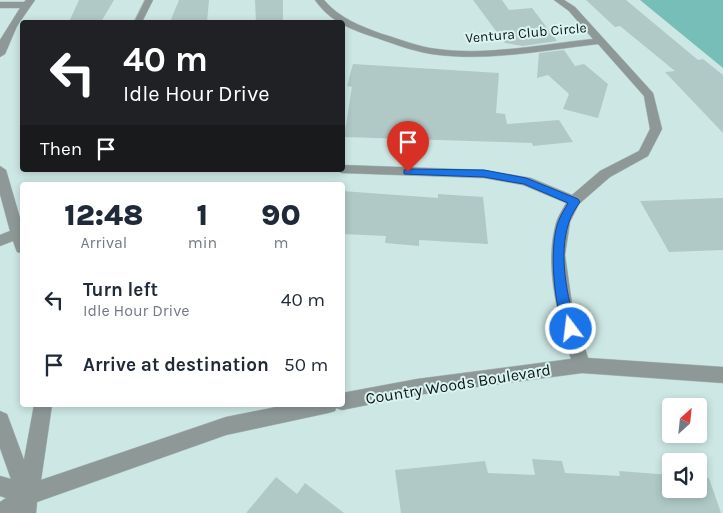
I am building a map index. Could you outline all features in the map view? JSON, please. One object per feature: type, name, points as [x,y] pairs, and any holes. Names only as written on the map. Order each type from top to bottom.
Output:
[{"type":"street","points":[[139,20],[150,0]]},
{"type":"street","name":"Ventura Club Circle","points":[[319,0],[333,16],[342,20]]},
{"type":"street","points":[[558,0],[572,9],[649,95],[656,129],[644,153],[605,174],[574,202],[563,222],[558,255],[565,311],[582,365]]},
{"type":"street","points":[[2,6],[29,2]]},
{"type":"street","points":[[0,54],[4,42],[19,14],[29,2]]},
{"type":"street","points":[[2,6],[19,14]]},
{"type":"street","name":"Ventura Club Circle","points":[[345,22],[365,31],[406,45],[445,53],[486,53],[599,41]]},
{"type":"street","points":[[345,169],[484,174],[526,181],[574,202]]},
{"type":"street","points":[[0,170],[20,238]]},
{"type":"street","points":[[0,241],[19,233]]},
{"type":"street","name":"Country Woods Boulevard","points":[[345,401],[417,387],[582,365],[723,376]]},
{"type":"street","points":[[26,504],[43,407]]},
{"type":"street","points":[[3,513],[226,426],[318,407]]},
{"type":"street","points":[[0,420],[26,504]]},
{"type":"street","points":[[0,486],[26,504]]},
{"type":"shaded area","points":[[640,0],[723,0],[723,68]]},
{"type":"building","points":[[79,0],[114,0],[102,20],[70,20]]},
{"type":"building","points":[[179,0],[209,0],[207,20],[171,20]]},
{"type":"building","points":[[255,0],[283,0],[283,20],[256,20]]},
{"type":"building","points":[[473,0],[502,0],[509,10],[532,8],[557,41],[523,46],[505,43]]},
{"type":"building","points":[[586,0],[626,0],[698,60],[703,59],[723,75],[723,133],[665,72],[675,71],[620,26],[615,27]]},
{"type":"building","points":[[564,50],[575,66],[584,64],[608,84],[598,118],[563,109],[569,94],[548,75],[537,78],[539,53]]},
{"type":"building","points":[[353,64],[499,73],[496,113],[505,114],[507,124],[559,120],[573,142],[533,146],[532,143],[345,137],[352,87],[347,86]]},
{"type":"building","points":[[345,191],[438,198],[438,194],[483,197],[488,244],[419,240],[419,246],[385,243],[386,236],[345,234]]},
{"type":"building","points":[[723,198],[723,250],[669,252],[640,201]]},
{"type":"building","points":[[532,459],[562,461],[565,473],[620,476],[619,471],[662,474],[662,498],[707,498],[707,478],[709,478],[721,513],[401,513],[395,470],[485,461],[488,473],[535,475]]},
{"type":"building","points":[[276,477],[297,494],[305,483],[344,513],[246,513]]},
{"type":"route","points":[[408,172],[484,174],[512,178],[526,181],[574,202],[563,222],[558,255],[565,311],[571,329]]}]
